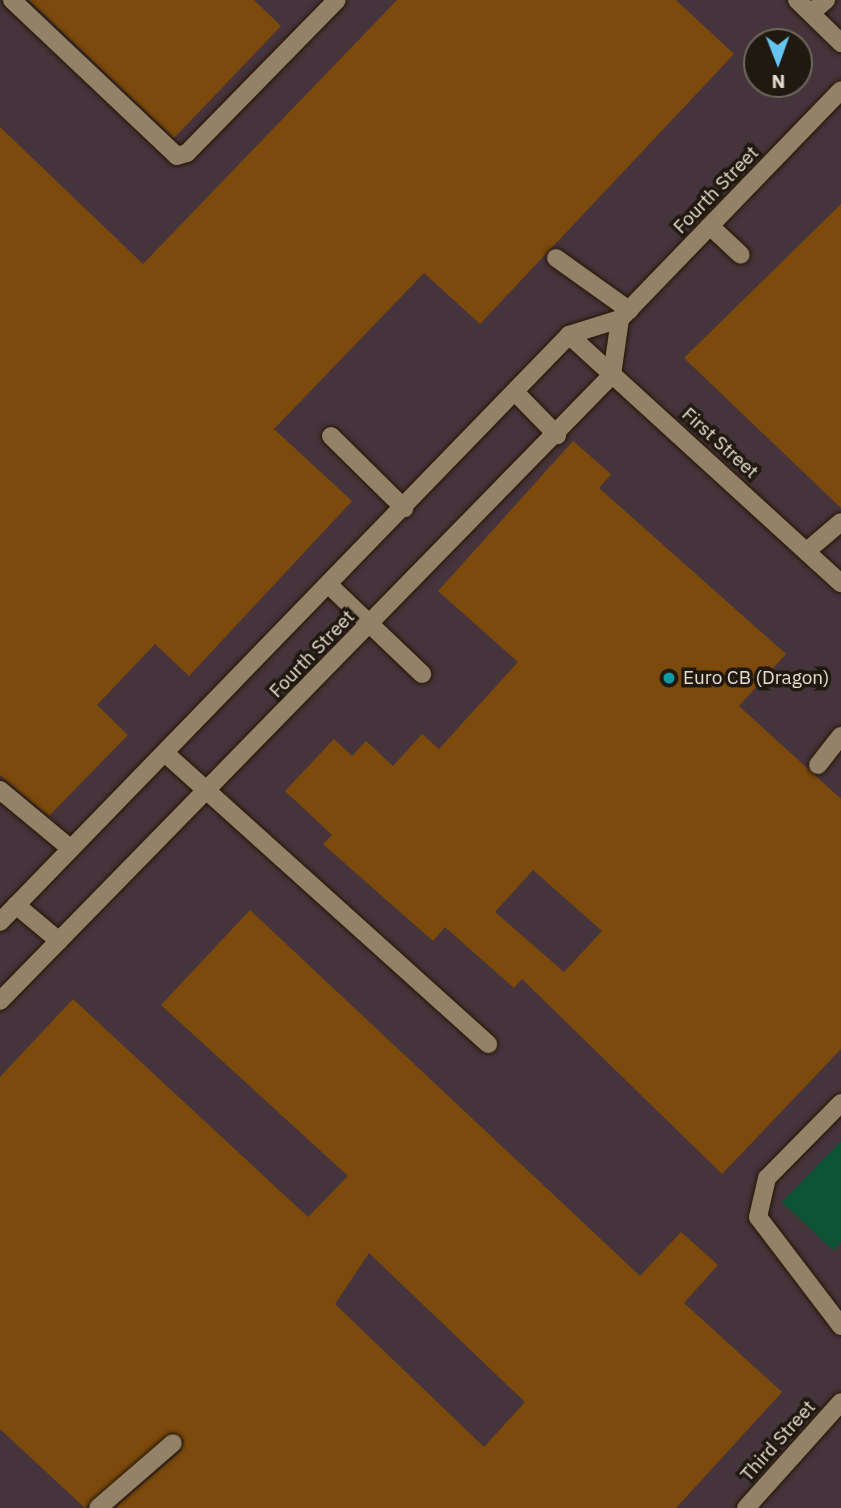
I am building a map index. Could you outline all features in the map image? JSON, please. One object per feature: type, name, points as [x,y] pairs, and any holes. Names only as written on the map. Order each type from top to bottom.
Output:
[{"type":"street","points":[[12,0],[177,156],[187,153],[337,0]]},
{"type":"street","points":[[797,0],[841,43]]},
{"type":"street","points":[[811,13],[826,0]]},
{"type":"street","name":"Fourth Street","points":[[0,922],[516,393],[569,335],[625,314],[841,90]]},
{"type":"street","points":[[710,226],[741,255]]},
{"type":"street","points":[[556,258],[625,314],[612,375]]},
{"type":"street","name":"First Street","points":[[569,335],[808,550],[841,583]]},
{"type":"street","name":"Fourth Street","points":[[0,1001],[557,435],[612,375]]},
{"type":"street","points":[[516,393],[557,435]]},
{"type":"street","points":[[331,436],[404,508]]},
{"type":"street","points":[[808,550],[841,522]]},
{"type":"street","points":[[329,585],[422,674]]},
{"type":"street","points":[[818,765],[841,736]]},
{"type":"street","points":[[165,752],[488,1044]]},
{"type":"street","points":[[0,790],[71,849]]},
{"type":"street","points":[[16,905],[59,942]]},
{"type":"street","points":[[841,1103],[767,1178],[758,1217],[841,1326]]},
{"type":"street","name":"Third Street","points":[[746,1508],[841,1402]]},
{"type":"street","points":[[99,1508],[173,1443]]},
{"type":"shaded area","points":[[0,0],[841,0],[841,1508],[0,1508]]},
{"type":"green space","points":[[841,1141],[841,1242],[833,1250],[782,1202]]},
{"type":"building","points":[[29,0],[254,0],[281,26],[174,138]]},
{"type":"building","points":[[397,0],[676,0],[734,54],[480,324],[424,273],[274,429],[352,501],[189,676],[155,644],[97,705],[128,735],[49,816],[0,775],[0,127],[143,264]]},
{"type":"building","points":[[841,204],[841,508],[684,358]]},
{"type":"building","points":[[573,441],[611,474],[599,488],[786,654],[739,706],[841,799],[841,1049],[722,1174],[522,979],[514,988],[445,927],[433,941],[323,844],[332,835],[285,791],[334,739],[352,756],[366,741],[393,766],[422,734],[439,749],[518,662],[438,591]],"holes":[[[533,870],[602,931],[564,972],[495,912]]]},
{"type":"building","points":[[250,910],[640,1276],[681,1232],[718,1265],[684,1303],[782,1392],[676,1508],[115,1508],[181,1451],[184,1440],[172,1432],[85,1508],[0,1429],[0,1077],[73,999],[308,1217],[348,1176],[161,1005]],"holes":[[[369,1253],[525,1402],[484,1447],[335,1304]]]},
{"type":"place","name":"Euro CB (Dragon)","points":[[669,678]]}]
